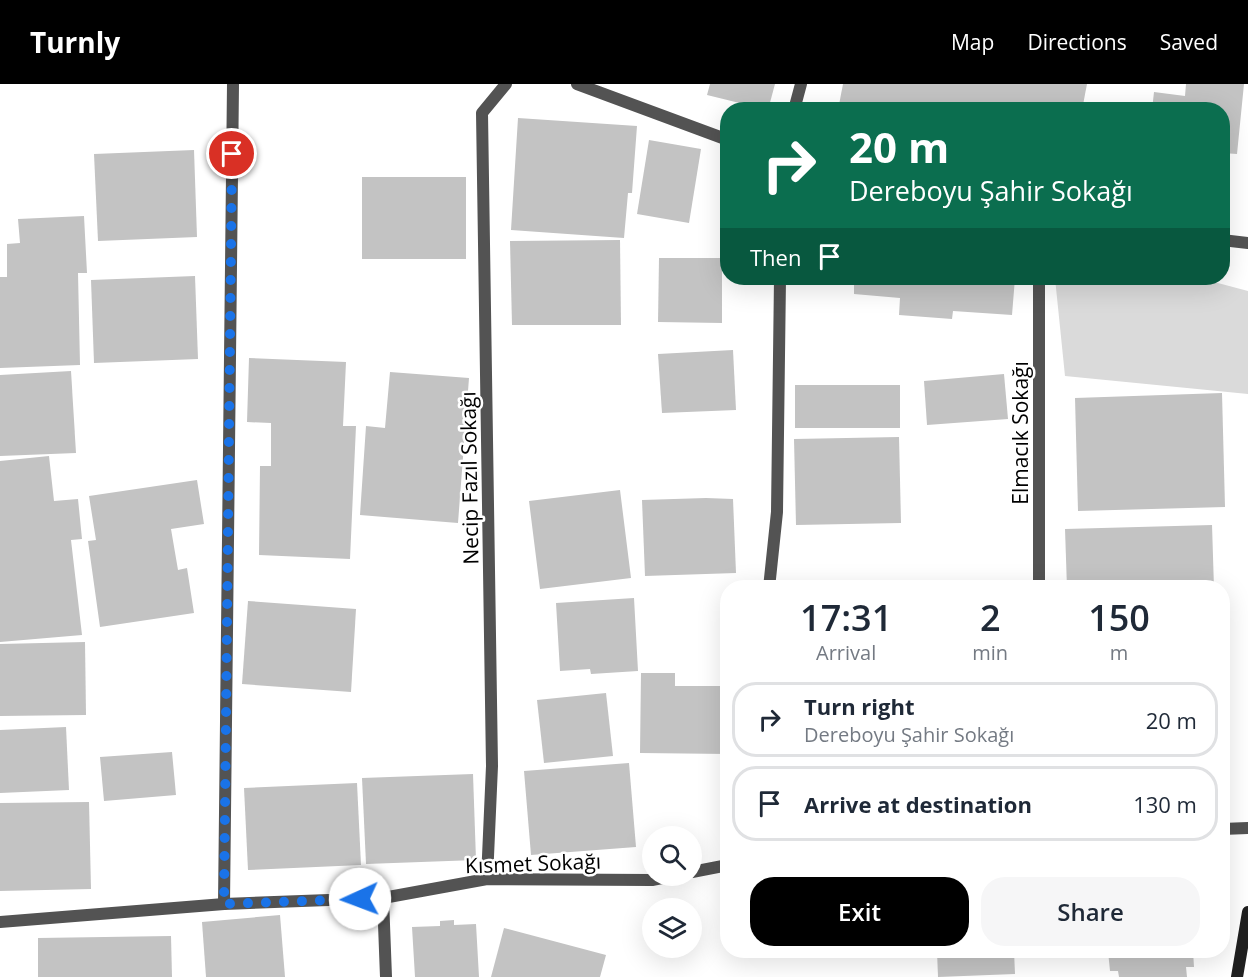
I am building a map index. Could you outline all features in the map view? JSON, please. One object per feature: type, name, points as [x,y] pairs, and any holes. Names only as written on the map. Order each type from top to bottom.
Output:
[{"type":"street","points":[[224,904],[233,84]]},
{"type":"street","name":"Necip Fazıl Sokağı","points":[[487,879],[492,754],[482,113],[506,84]]},
{"type":"street","points":[[577,84],[720,137]]},
{"type":"street","points":[[796,102],[801,84]]},
{"type":"street","points":[[1230,241],[1248,243]]},
{"type":"street","points":[[770,580],[777,512],[780,285]]},
{"type":"street","name":"Elmacık Sokağı","points":[[1039,285],[1039,580]]},
{"type":"street","points":[[1230,829],[1248,828]]},
{"type":"street","points":[[702,870],[720,867]]},
{"type":"street","name":"Kısmet Sokağı","points":[[0,922],[224,904],[383,898],[487,879],[642,880]]},
{"type":"street","points":[[383,898],[386,977]]},
{"type":"street","points":[[1237,977],[1248,912]]},
{"type":"shaded area","points":[[1056,285],[1225,285],[1248,291],[1248,394],[1065,376]]},
{"type":"building","points":[[710,84],[775,84],[770,102],[735,102],[707,95]]},
{"type":"building","points":[[843,84],[1087,84],[1084,102],[840,102]]},
{"type":"building","points":[[1186,84],[1244,84],[1237,154],[1230,154],[1230,102],[1153,102],[1154,92],[1185,96]]},
{"type":"building","points":[[518,118],[637,126],[632,193],[628,193],[624,238],[511,230]]},
{"type":"building","points":[[649,140],[701,149],[689,223],[637,214]]},
{"type":"building","points":[[194,150],[197,237],[98,241],[94,154]]},
{"type":"building","points":[[362,177],[466,177],[466,259],[362,259]]},
{"type":"building","points":[[84,216],[87,273],[78,273],[80,365],[0,368],[0,277],[7,277],[7,244],[20,243],[18,219]]},
{"type":"building","points":[[620,240],[621,325],[512,325],[510,241]]},
{"type":"building","points":[[659,258],[720,258],[722,323],[658,322]]},
{"type":"building","points":[[195,276],[198,359],[94,363],[91,280]]},
{"type":"building","points":[[854,285],[1014,285],[1012,315],[953,311],[952,319],[899,315],[900,298],[854,294]]},
{"type":"building","points":[[733,350],[736,410],[662,413],[658,354]]},
{"type":"building","points":[[249,358],[346,362],[343,426],[356,426],[350,559],[259,555],[260,466],[271,466],[271,423],[247,422]]},
{"type":"building","points":[[71,371],[76,453],[0,456],[0,375]]},
{"type":"building","points":[[390,372],[469,378],[458,523],[360,515],[366,426],[385,428]]},
{"type":"building","points":[[1004,374],[1008,419],[927,425],[924,381]]},
{"type":"building","points":[[795,385],[900,385],[900,428],[795,428]]},
{"type":"building","points":[[1222,393],[1225,507],[1078,511],[1075,398]]},
{"type":"building","points":[[899,437],[901,523],[796,525],[794,439]]},
{"type":"building","points":[[49,456],[54,501],[78,499],[82,539],[71,540],[82,635],[0,642],[0,461]]},
{"type":"building","points":[[197,480],[204,524],[171,529],[178,570],[187,568],[194,613],[100,627],[88,541],[96,540],[89,496]]},
{"type":"building","points":[[620,490],[631,578],[540,589],[529,501]]},
{"type":"building","points":[[733,499],[736,573],[645,576],[642,500]]},
{"type":"building","points":[[1212,525],[1214,580],[1067,580],[1065,529]]},
{"type":"building","points":[[634,598],[638,671],[591,674],[590,669],[560,671],[556,603]]},
{"type":"building","points":[[248,601],[356,609],[351,692],[242,684]]},
{"type":"building","points":[[85,642],[86,715],[0,716],[0,644]]},
{"type":"building","points":[[641,673],[675,673],[675,686],[720,686],[720,754],[640,753]]},
{"type":"building","points":[[606,693],[613,756],[544,763],[537,700]]},
{"type":"building","points":[[66,727],[69,790],[0,793],[0,730]]},
{"type":"building","points":[[172,752],[176,795],[104,801],[100,757]]},
{"type":"building","points":[[629,763],[636,847],[531,855],[524,771]]},
{"type":"building","points":[[473,774],[476,860],[366,864],[362,778]]},
{"type":"building","points":[[357,783],[361,865],[248,870],[244,788]]},
{"type":"building","points":[[89,802],[91,889],[0,891],[0,803]]},
{"type":"building","points":[[280,915],[285,977],[206,977],[202,922]]},
{"type":"building","points":[[454,920],[454,925],[476,924],[479,977],[415,977],[412,927],[440,926],[440,921]]},
{"type":"building","points":[[504,928],[606,955],[600,977],[491,977]]},
{"type":"building","points":[[171,936],[172,977],[38,977],[38,938]]},
{"type":"building","points":[[937,958],[1014,958],[1015,974],[938,977]]},
{"type":"building","points":[[1109,958],[1193,958],[1194,967],[1186,967],[1187,977],[1119,977],[1118,971],[1110,971]]},
{"type":"route","points":[[232,154],[224,904],[360,899]]}]
